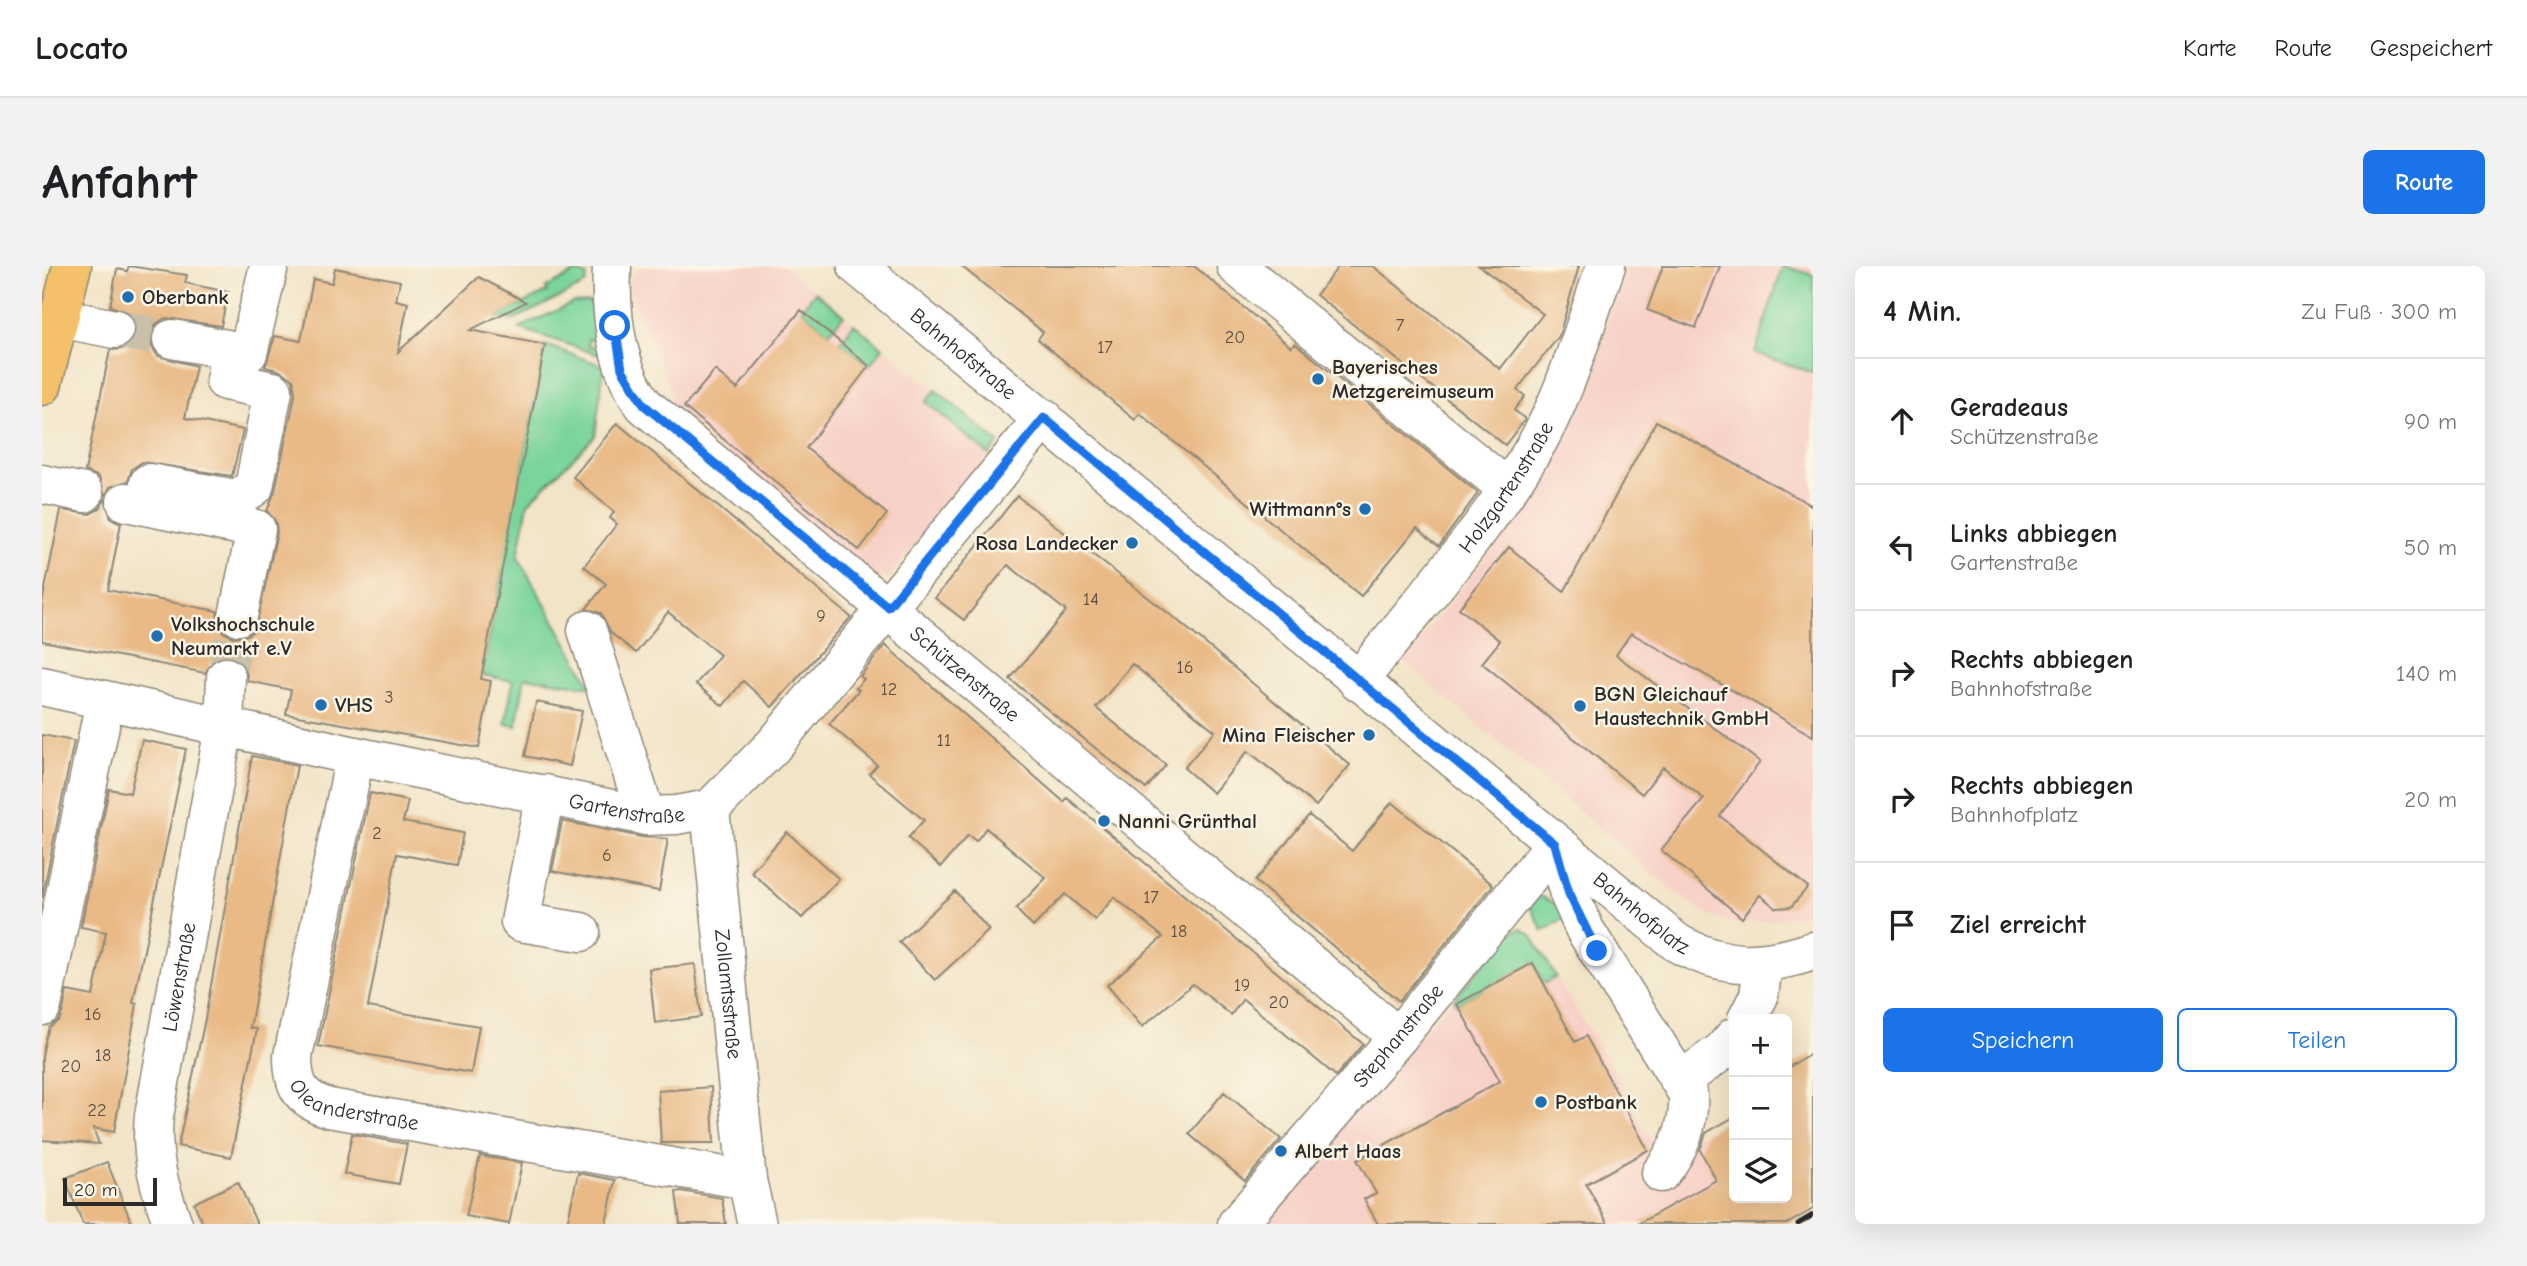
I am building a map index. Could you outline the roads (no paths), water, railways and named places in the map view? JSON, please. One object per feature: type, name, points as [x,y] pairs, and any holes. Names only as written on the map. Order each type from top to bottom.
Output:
[{"type":"main road","points":[[42,386],[72,266]]},
{"type":"street","points":[[172,339],[248,353],[270,266]]},
{"type":"street","name":"Schützenstraße","points":[[612,266],[618,352],[627,380],[644,405],[1398,1037]]},
{"type":"street","name":"Bahnhofstraße","points":[[857,266],[1044,418],[1555,844]]},
{"type":"street","points":[[1236,266],[1508,489]]},
{"type":"street","name":"Holzgartenstraße","points":[[1358,682],[1508,489],[1542,434],[1604,267]]},
{"type":"street","points":[[59,318],[115,329]]},
{"type":"street","points":[[230,350],[225,381],[273,391],[254,488],[239,498],[137,492],[256,529],[238,615]]},
{"type":"street","name":"Gartenstraße","points":[[42,686],[355,756],[646,816],[676,815],[710,809],[773,746],[1044,418]]},
{"type":"street","points":[[42,484],[84,494]]},
{"type":"street","points":[[587,630],[646,816]]},
{"type":"street","name":"Löwenstraße","points":[[173,1224],[154,1168],[151,1142],[153,1116],[224,727],[226,677]]},
{"type":"street","points":[[42,1006],[105,701]]},
{"type":"street","name":"Oleanderstraße","points":[[355,756],[293,1056],[293,1078],[304,1098],[329,1108],[747,1180]]},
{"type":"street","points":[[545,794],[520,922],[581,932]]},
{"type":"street","name":"Zollamtsstraße","points":[[710,809],[747,1180],[757,1224]]},
{"type":"street","name":"Stephanstraße","points":[[1237,1224],[1398,1037],[1555,844]]},
{"type":"street","name":"Bahnhofplatz","points":[[1555,844],[1677,943],[1722,961],[1763,964],[1812,953]]},
{"type":"street","name":"Bahnhofplatz","points":[[1555,844],[1569,894],[1585,930],[1682,1080]]},
{"type":"street","points":[[1750,1014],[1759,996],[1763,964]]},
{"type":"street","points":[[1661,1173],[1677,1148],[1686,1125],[1688,1094],[1682,1080],[1729,1043]]},
{"type":"tunnel","points":[[115,329],[172,339]]},
{"type":"tunnel","points":[[226,677],[238,616]]},
{"type":"railway","points":[[1798,1224],[1813,1215]]},
{"type":"place","name":"Oberbank","points":[[128,297]]},
{"type":"place","name":"Bayerisches Metzgereimuseum","points":[[1318,379]]},
{"type":"place","name":"Wittmann°s","points":[[1365,509]]},
{"type":"place","name":"Rosa Landecker","points":[[1132,543]]},
{"type":"place","name":"Volkshochschule Neumarkt e.V","points":[[157,636]]},
{"type":"place","name":"VHS","points":[[321,705]]},
{"type":"place","name":"BGN Gleichauf Haustechnik GmbH","points":[[1580,706]]},
{"type":"place","name":"Mina Fleischer","points":[[1369,735]]},
{"type":"place","name":"Nanni Grünthal","points":[[1104,821]]},
{"type":"place","name":"Postbank","points":[[1541,1102]]},
{"type":"place","name":"Albert Haas","points":[[1281,1151]]}]
